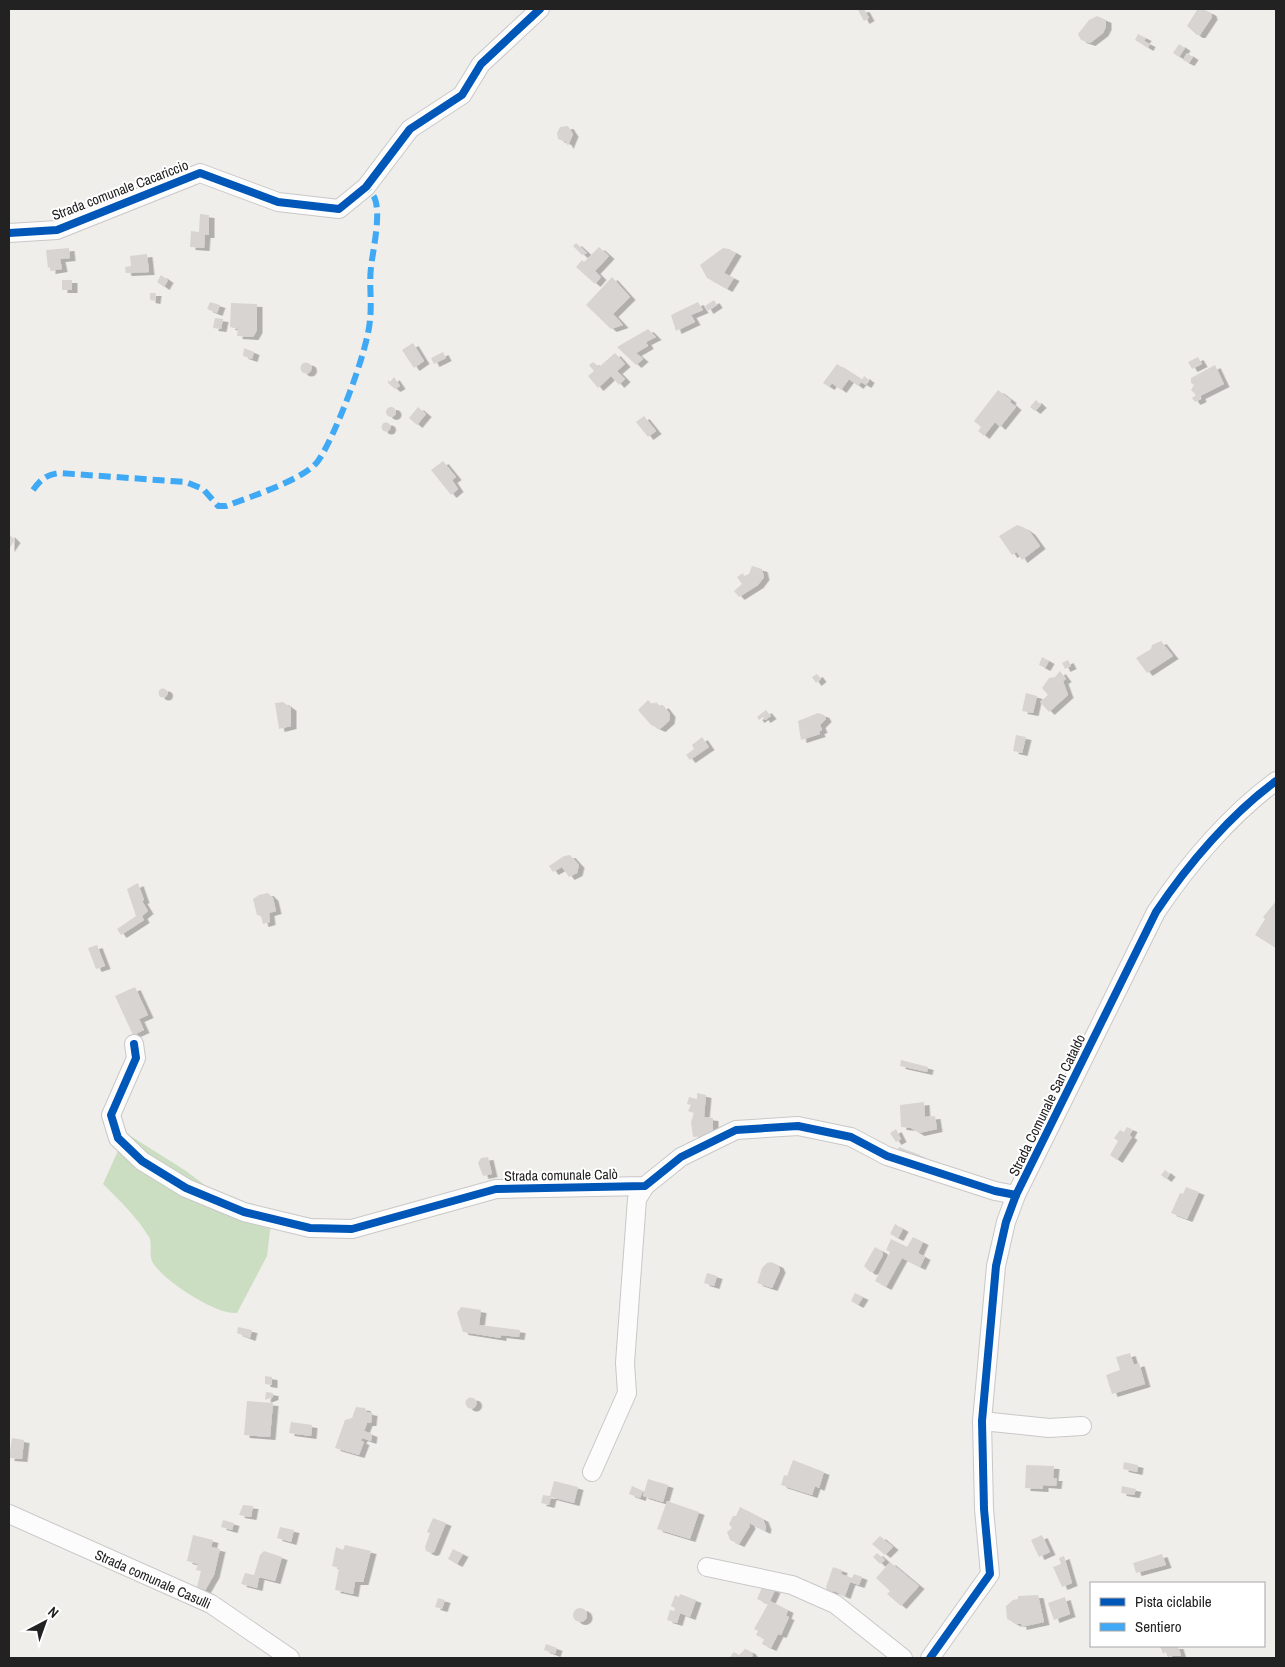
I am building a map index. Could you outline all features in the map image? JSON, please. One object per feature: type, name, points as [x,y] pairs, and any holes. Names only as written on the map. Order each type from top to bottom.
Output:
[{"type":"street","name":"Strada comunale Cacariccio","points":[[9,233],[57,230],[200,173],[278,202],[338,209],[366,187],[410,129],[462,95],[481,64],[540,9]]},
{"type":"street","name":"Strada Comunale San Cataldo","points":[[930,1658],[990,1574],[984,1509],[982,1421],[996,1266],[1006,1222],[1016,1195],[1156,912],[1177,880],[1252,798],[1276,781]]},
{"type":"street","name":"Strada comunale Calò","points":[[134,1044],[136,1058],[112,1115],[118,1138],[142,1162],[186,1188],[244,1212],[310,1228],[352,1229],[496,1189],[645,1186]]},
{"type":"street","points":[[592,1472],[627,1393],[625,1363],[637,1199],[645,1186],[682,1157],[736,1130],[798,1126],[851,1137],[887,1156],[995,1191],[1016,1195]]},
{"type":"street","points":[[982,1421],[1049,1428],[1082,1426]]},
{"type":"street","name":"Strada comunale Casulli","points":[[9,1514],[211,1604],[290,1658]]},
{"type":"street","points":[[707,1567],[792,1585],[835,1604],[903,1658]]},
{"type":"green space","points":[[126,1133],[186,1171],[218,1195],[272,1215],[267,1256],[237,1313],[217,1309],[204,1303],[168,1279],[153,1263],[149,1237],[133,1216],[103,1184]]},
{"type":"building","points":[[864,9],[869,18],[864,21],[858,10]]},
{"type":"building","points":[[1203,9],[1211,13],[1212,17],[1200,35],[1197,35],[1187,26],[1197,10]]},
{"type":"building","points":[[1097,16],[1106,20],[1106,27],[1103,33],[1090,43],[1081,40],[1078,34],[1089,20]]},
{"type":"building","points":[[1138,34],[1146,38],[1144,41],[1150,44],[1148,48],[1135,40]]},
{"type":"building","points":[[1179,44],[1185,48],[1179,57],[1173,53]]},
{"type":"building","points":[[1187,53],[1193,57],[1189,63],[1183,60]]},
{"type":"building","points":[[568,126],[573,134],[568,146],[566,142],[558,139],[557,133],[560,127]]},
{"type":"building","points":[[200,214],[209,215],[209,235],[205,235],[204,248],[190,247],[191,231],[199,232]]},
{"type":"building","points":[[576,243],[587,253],[582,255],[573,246]]},
{"type":"building","points":[[599,247],[609,256],[595,271],[601,277],[595,284],[576,267]]},
{"type":"building","points":[[69,248],[70,258],[60,259],[62,269],[50,271],[46,250]]},
{"type":"building","points":[[723,248],[736,253],[724,273],[734,278],[727,289],[707,278],[700,265]]},
{"type":"building","points":[[147,254],[149,272],[126,273],[125,267],[131,266],[130,256]]},
{"type":"building","points":[[161,275],[168,280],[164,287],[157,282]]},
{"type":"building","points":[[612,277],[630,297],[613,314],[623,325],[611,329],[586,305]]},
{"type":"building","points":[[62,280],[72,280],[72,290],[62,290]]},
{"type":"building","points":[[150,293],[156,293],[155,301],[150,300]]},
{"type":"building","points":[[714,300],[717,305],[708,311],[705,306]]},
{"type":"building","points":[[210,302],[220,305],[217,313],[207,309]]},
{"type":"building","points":[[698,302],[703,310],[691,315],[695,322],[676,331],[671,315]]},
{"type":"building","points":[[231,303],[257,304],[257,330],[253,337],[237,336],[238,329],[230,327]]},
{"type":"building","points":[[215,318],[223,319],[221,329],[213,328]]},
{"type":"building","points":[[648,329],[656,337],[646,342],[648,346],[636,353],[643,359],[636,365],[617,347]]},
{"type":"building","points":[[413,343],[424,361],[414,368],[402,350]]},
{"type":"building","points":[[244,348],[254,352],[252,359],[243,356]]},
{"type":"building","points":[[443,352],[446,358],[434,364],[431,358]]},
{"type":"building","points":[[615,353],[625,364],[617,371],[625,379],[619,385],[611,376],[598,388],[588,376],[594,371],[589,365],[593,362],[599,367]]},
{"type":"building","points":[[1198,357],[1202,364],[1192,369],[1188,362]]},
{"type":"building","points":[[306,362],[312,368],[306,374],[300,368]]},
{"type":"building","points":[[837,364],[862,380],[864,376],[869,380],[866,385],[861,382],[858,386],[849,379],[841,390],[832,383],[829,387],[823,383]]},
{"type":"building","points":[[1215,365],[1224,384],[1200,396],[1201,399],[1195,402],[1192,398],[1196,395],[1191,390],[1194,385],[1191,383],[1191,378]]},
{"type":"building","points":[[394,377],[400,386],[395,389],[388,383],[388,380],[390,382]]},
{"type":"building","points":[[998,390],[1011,400],[1010,402],[1016,407],[1000,427],[995,422],[984,436],[978,431],[981,427],[974,421]]},
{"type":"building","points":[[1036,400],[1041,405],[1035,411],[1030,407]]},
{"type":"building","points":[[389,407],[393,407],[396,412],[395,416],[389,417],[386,414],[386,410]]},
{"type":"building","points":[[418,407],[426,414],[417,425],[409,418]]},
{"type":"building","points":[[644,416],[656,431],[648,437],[636,422]]},
{"type":"building","points":[[386,423],[390,427],[386,431],[382,427]]},
{"type":"building","points":[[443,461],[456,477],[452,480],[458,489],[451,495],[431,470]]},
{"type":"building","points":[[1017,525],[1030,532],[1040,546],[1022,560],[1017,552],[1012,555],[999,536]]},
{"type":"building","points":[[9,534],[15,540],[9,549]]},
{"type":"building","points":[[752,566],[762,569],[764,577],[758,585],[739,597],[734,591],[742,584],[737,577],[743,573],[744,576],[749,574]]},
{"type":"building","points":[[1161,641],[1173,656],[1147,673],[1136,658],[1151,649],[1152,645]]},
{"type":"building","points":[[1042,657],[1049,661],[1045,668],[1039,665]]},
{"type":"building","points":[[1068,660],[1071,666],[1065,669],[1062,663]]},
{"type":"building","points":[[1060,671],[1066,679],[1063,681],[1068,695],[1049,712],[1040,702],[1048,695],[1042,688],[1049,678],[1055,677]]},
{"type":"building","points":[[817,674],[821,679],[816,683],[812,677]]},
{"type":"building","points":[[163,688],[168,693],[163,698],[158,693]]},
{"type":"building","points":[[1026,693],[1037,696],[1033,713],[1022,711]]},
{"type":"building","points":[[648,700],[653,705],[656,702],[661,707],[663,705],[670,714],[669,721],[660,729],[651,725],[638,710]]},
{"type":"building","points":[[283,702],[291,708],[291,726],[279,729],[275,703]]},
{"type":"building","points":[[766,710],[771,716],[765,720],[763,717],[759,720],[757,717]]},
{"type":"building","points":[[818,713],[824,715],[826,719],[820,725],[822,730],[819,731],[820,734],[801,740],[798,721]]},
{"type":"building","points":[[1016,735],[1026,737],[1022,753],[1013,751]]},
{"type":"building","points":[[702,737],[709,747],[690,760],[686,755],[694,749],[692,745]]},
{"type":"building","points":[[570,855],[579,865],[577,873],[569,877],[562,867],[553,872],[549,866],[564,856]]},
{"type":"building","points":[[138,883],[144,900],[142,901],[148,911],[142,916],[144,920],[121,935],[117,929],[136,916],[127,889]]},
{"type":"building","points":[[268,893],[273,898],[276,911],[269,913],[270,922],[263,924],[261,916],[257,915],[253,899]]},
{"type":"building","points":[[1276,901],[1276,948],[1255,935],[1265,919],[1263,917]]},
{"type":"building","points":[[97,945],[105,966],[96,969],[88,948]]},
{"type":"building","points":[[135,987],[148,1015],[139,1019],[144,1030],[133,1035],[115,996]]},
{"type":"building","points":[[901,1060],[928,1067],[927,1072],[900,1066]]},
{"type":"building","points":[[697,1093],[706,1095],[704,1117],[713,1118],[713,1135],[693,1137],[691,1122],[694,1113],[688,1111],[691,1105],[687,1104],[689,1097],[697,1099]]},
{"type":"building","points":[[924,1102],[925,1117],[935,1116],[937,1129],[919,1133],[911,1128],[901,1127],[900,1105]]},
{"type":"building","points":[[1127,1127],[1132,1129],[1129,1135],[1132,1137],[1117,1160],[1110,1155],[1118,1141],[1114,1138],[1120,1130],[1124,1132]]},
{"type":"building","points":[[896,1129],[901,1139],[896,1142],[890,1133]]},
{"type":"building","points":[[899,1147],[920,1155],[917,1164],[895,1156]]},
{"type":"building","points":[[488,1157],[492,1174],[483,1176],[478,1163],[481,1158]]},
{"type":"building","points":[[1165,1170],[1170,1174],[1166,1179],[1161,1175]]},
{"type":"building","points":[[1186,1187],[1199,1192],[1187,1219],[1171,1213],[1180,1193],[1183,1194]]},
{"type":"building","points":[[895,1224],[903,1229],[898,1238],[890,1234]]},
{"type":"building","points":[[913,1237],[923,1242],[918,1253],[925,1257],[920,1267],[902,1258],[886,1287],[875,1281],[890,1252],[886,1250],[891,1239],[907,1247]]},
{"type":"building","points":[[875,1247],[882,1251],[883,1255],[874,1271],[870,1272],[864,1266]]},
{"type":"building","points":[[771,1262],[778,1265],[780,1270],[772,1288],[757,1283],[762,1268]]},
{"type":"building","points":[[707,1273],[717,1276],[714,1286],[704,1283]]},
{"type":"building","points":[[855,1293],[863,1297],[858,1305],[851,1301]]},
{"type":"building","points":[[461,1307],[481,1310],[479,1325],[520,1330],[519,1337],[501,1335],[501,1338],[463,1332],[457,1313]]},
{"type":"building","points":[[238,1327],[252,1330],[250,1338],[237,1333]]},
{"type":"building","points":[[1130,1353],[1134,1365],[1139,1363],[1145,1384],[1112,1394],[1106,1375],[1120,1370],[1116,1357]]},
{"type":"building","points":[[265,1376],[272,1377],[272,1385],[265,1384]]},
{"type":"building","points":[[266,1392],[273,1393],[273,1397],[265,1400]]},
{"type":"building","points":[[469,1398],[473,1398],[476,1403],[475,1407],[469,1408],[466,1405],[466,1401]]},
{"type":"building","points":[[247,1401],[273,1403],[270,1437],[244,1435]]},
{"type":"building","points":[[356,1407],[365,1408],[367,1412],[372,1413],[371,1423],[367,1423],[364,1431],[372,1434],[371,1441],[362,1438],[361,1441],[364,1442],[359,1455],[335,1448],[345,1420],[352,1418]]},
{"type":"building","points":[[291,1422],[312,1425],[311,1436],[289,1433]]},
{"type":"building","points":[[12,1438],[24,1440],[22,1459],[9,1458]]},
{"type":"building","points":[[793,1460],[824,1472],[819,1488],[815,1486],[812,1495],[781,1485],[784,1475],[787,1476]]},
{"type":"building","points":[[1124,1462],[1138,1465],[1137,1472],[1123,1469]]},
{"type":"building","points":[[1026,1465],[1054,1466],[1053,1478],[1057,1478],[1056,1486],[1043,1485],[1043,1489],[1025,1488]]},
{"type":"building","points":[[648,1479],[668,1485],[663,1502],[643,1496]]},
{"type":"building","points":[[554,1481],[578,1487],[574,1503],[551,1497],[549,1505],[541,1503],[543,1495],[550,1496]]},
{"type":"building","points":[[632,1486],[643,1491],[640,1498],[629,1494]]},
{"type":"building","points":[[1122,1486],[1136,1489],[1134,1495],[1121,1493]]},
{"type":"building","points":[[667,1501],[699,1512],[690,1539],[657,1529]]},
{"type":"building","points":[[243,1505],[253,1506],[251,1517],[239,1515]]},
{"type":"building","points":[[740,1507],[763,1519],[766,1527],[765,1531],[749,1523],[750,1526],[739,1544],[730,1540],[727,1532],[732,1528],[729,1524],[733,1516],[736,1516]]},
{"type":"building","points":[[433,1518],[446,1523],[434,1552],[431,1553],[426,1551],[425,1547],[430,1533],[427,1532]]},
{"type":"building","points":[[223,1520],[234,1523],[232,1530],[221,1527]]},
{"type":"building","points":[[280,1527],[294,1530],[291,1542],[277,1538]]},
{"type":"building","points":[[193,1535],[213,1540],[211,1547],[220,1549],[214,1575],[203,1594],[196,1591],[201,1571],[196,1570],[198,1564],[187,1561]]},
{"type":"building","points":[[1042,1535],[1050,1552],[1039,1557],[1031,1540]]},
{"type":"building","points":[[880,1536],[893,1547],[885,1555],[872,1544]]},
{"type":"building","points":[[345,1545],[371,1551],[363,1582],[355,1582],[353,1594],[335,1590],[339,1568],[332,1566],[336,1547],[343,1550]]},
{"type":"building","points":[[453,1549],[463,1554],[457,1564],[448,1559]]},
{"type":"building","points":[[264,1551],[282,1557],[275,1581],[259,1577],[257,1588],[241,1584],[245,1573],[254,1575],[260,1555]]},
{"type":"building","points":[[877,1553],[885,1560],[880,1564],[873,1557]]},
{"type":"building","points":[[1162,1554],[1166,1565],[1136,1573],[1133,1563]]},
{"type":"building","points":[[1064,1556],[1072,1583],[1062,1587],[1053,1567],[1061,1564],[1059,1558]]},
{"type":"building","points":[[890,1562],[919,1586],[901,1606],[887,1594],[890,1591],[876,1578]]},
{"type":"building","points":[[833,1567],[842,1570],[841,1574],[852,1578],[854,1574],[862,1577],[859,1585],[850,1582],[845,1596],[834,1591],[828,1592],[826,1587]]},
{"type":"building","points":[[763,1585],[775,1590],[770,1601],[788,1610],[786,1616],[789,1617],[781,1635],[778,1634],[771,1648],[762,1644],[764,1639],[756,1635],[758,1631],[754,1629],[768,1604],[757,1599]]},
{"type":"building","points":[[680,1594],[696,1600],[690,1617],[680,1613],[677,1623],[667,1620],[670,1610],[674,1611],[675,1608],[671,1606],[675,1595],[679,1597]]},
{"type":"building","points":[[1038,1595],[1044,1622],[1021,1627],[1021,1624],[1016,1624],[1007,1619],[1006,1606],[1013,1600],[1018,1599],[1018,1596]]},
{"type":"building","points":[[1065,1597],[1070,1614],[1054,1620],[1048,1603]]},
{"type":"building","points":[[438,1598],[445,1600],[442,1609],[435,1607]]},
{"type":"building","points":[[580,1608],[585,1610],[587,1615],[585,1620],[580,1622],[575,1620],[573,1615],[575,1610]]},
{"type":"building","points":[[546,1644],[557,1648],[555,1654],[544,1650]]},
{"type":"building","points":[[1160,1647],[1178,1647],[1181,1656],[1167,1656],[1166,1652],[1163,1654]]},
{"type":"building","points":[[745,1649],[753,1655],[751,1658],[729,1658],[734,1652],[739,1655]]},
{"type":"marked path","points":[[33,490],[44,478],[59,473],[186,482],[203,489],[218,506],[226,506],[289,481],[311,468],[318,461],[333,433],[350,393],[368,334],[371,313],[370,273],[376,233],[377,206],[374,197],[366,187]]},
{"type":"cycle path","points":[[9,233],[57,230],[200,173],[278,202],[339,209],[366,187],[410,129],[462,95],[481,64],[540,9]]},
{"type":"cycle path","points":[[930,1658],[990,1574],[984,1509],[982,1421],[996,1266],[1006,1222],[1016,1195],[1156,912],[1168,894],[1211,841],[1259,794],[1276,781]]},
{"type":"cycle path","points":[[134,1044],[136,1058],[111,1115],[118,1138],[142,1161],[186,1188],[244,1212],[310,1228],[352,1229],[496,1189],[645,1186],[681,1157],[736,1130],[798,1126],[851,1137],[887,1156],[995,1191],[1016,1195]]}]
